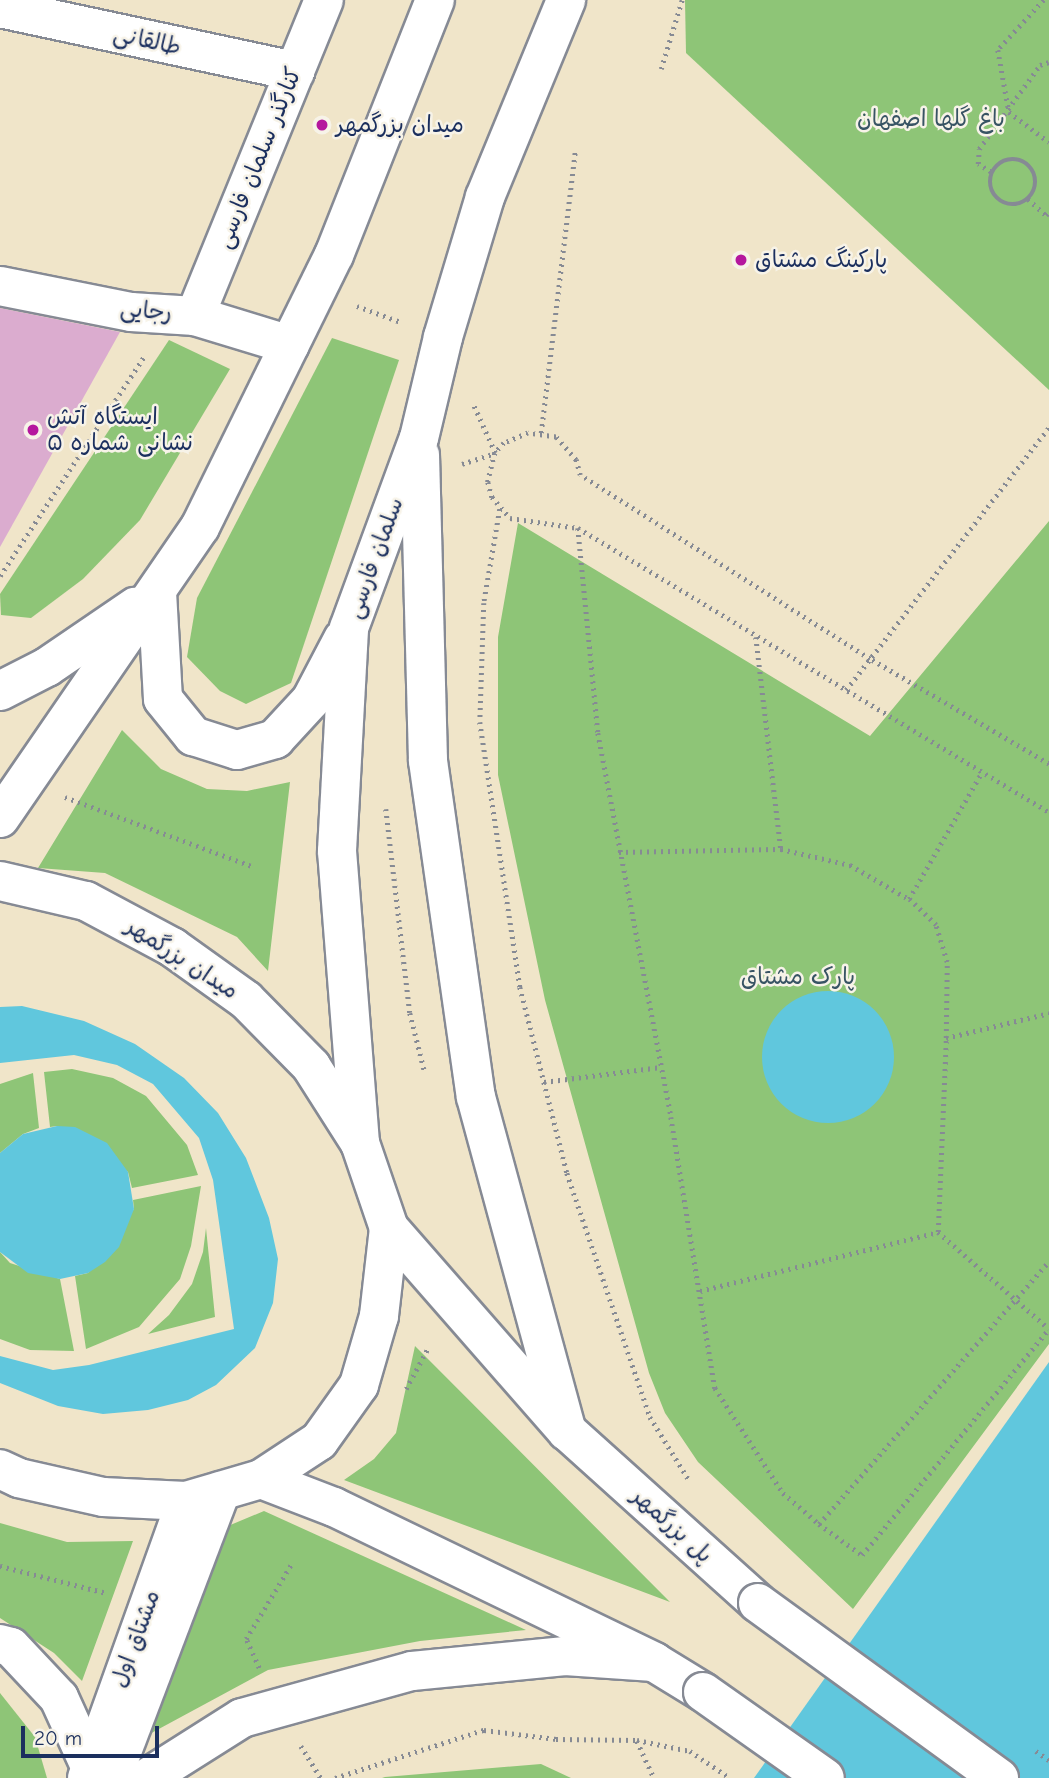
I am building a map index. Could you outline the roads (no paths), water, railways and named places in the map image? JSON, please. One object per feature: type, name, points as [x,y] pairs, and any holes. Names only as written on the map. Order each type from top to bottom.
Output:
[{"type":"main road","name":"کنارگذر سلمان فارسی","points":[[195,316],[324,0]]},
{"type":"main road","points":[[0,818],[200,527],[317,291],[435,0]]},
{"type":"main road","name":"سلمان فارسی","points":[[360,1143],[337,851],[349,628],[419,438],[443,337],[485,197],[566,0]]},
{"type":"main road","name":"طالقانی","points":[[0,9],[295,71]]},
{"type":"main road","name":"رجایی","points":[[0,286],[131,312],[195,316],[290,345]]},
{"type":"main road","points":[[419,438],[428,761],[476,1097],[567,1431]]},
{"type":"main road","points":[[157,592],[163,699],[193,736],[237,750],[275,738],[311,700],[349,628]]},
{"type":"main road","points":[[0,691],[47,667],[157,592]]},
{"type":"main road","name":"میدان بزرگمهر","points":[[0,881],[86,901],[172,947],[226,984],[311,1066],[360,1143],[389,1228],[379,1316],[359,1385],[318,1441],[261,1479],[203,1496],[103,1497],[19,1478],[0,1469]]},
{"type":"main road","name":"پل بزرگمهر","points":[[389,1228],[567,1431],[758,1603],[999,1778]]},
{"type":"main road","points":[[261,1479],[334,1507],[654,1662],[703,1692],[825,1778]]},
{"type":"main road","name":"مشتاق اول","points":[[97,1774],[203,1496]]},
{"type":"main road","points":[[0,1644],[11,1647],[60,1698],[97,1774]]},
{"type":"main road","points":[[147,1778],[242,1718],[412,1671],[565,1656],[654,1662]]},
{"type":"water","points":[[828,991],[853,996],[875,1010],[889,1032],[894,1057],[889,1082],[875,1104],[853,1118],[828,1123],[803,1118],[781,1104],[767,1082],[762,1057],[767,1032],[781,1010],[803,996]]},
{"type":"water","points":[[22,1006],[84,1021],[135,1044],[184,1078],[218,1113],[246,1158],[269,1218],[278,1259],[273,1303],[255,1348],[216,1385],[188,1400],[148,1410],[103,1414],[58,1406],[0,1383],[0,1356],[53,1370],[89,1365],[234,1329],[213,1180],[199,1138],[153,1084],[117,1065],[74,1055],[0,1063],[0,1007]]},
{"type":"water","points":[[57,1126],[75,1127],[107,1143],[128,1172],[134,1209],[119,1247],[105,1262],[88,1273],[60,1279],[28,1273],[0,1252],[0,1153],[23,1134]]},
{"type":"water","points":[[1049,1362],[1049,1778],[754,1778]]},
{"type":"place","name":"میدان بزرگمهر","points":[[322,125]]},
{"type":"place","name":"پارکینگ مشتاق","points":[[741,260]]},
{"type":"place","name":"ایستگاه آتش نشانی شماره ۵","points":[[33,430]]},
{"type":"park label","name":"باغ گلها اصفهان","points":[[931,119]]},
{"type":"park label","name":"پارک مشتاق","points":[[798,977]]}]
